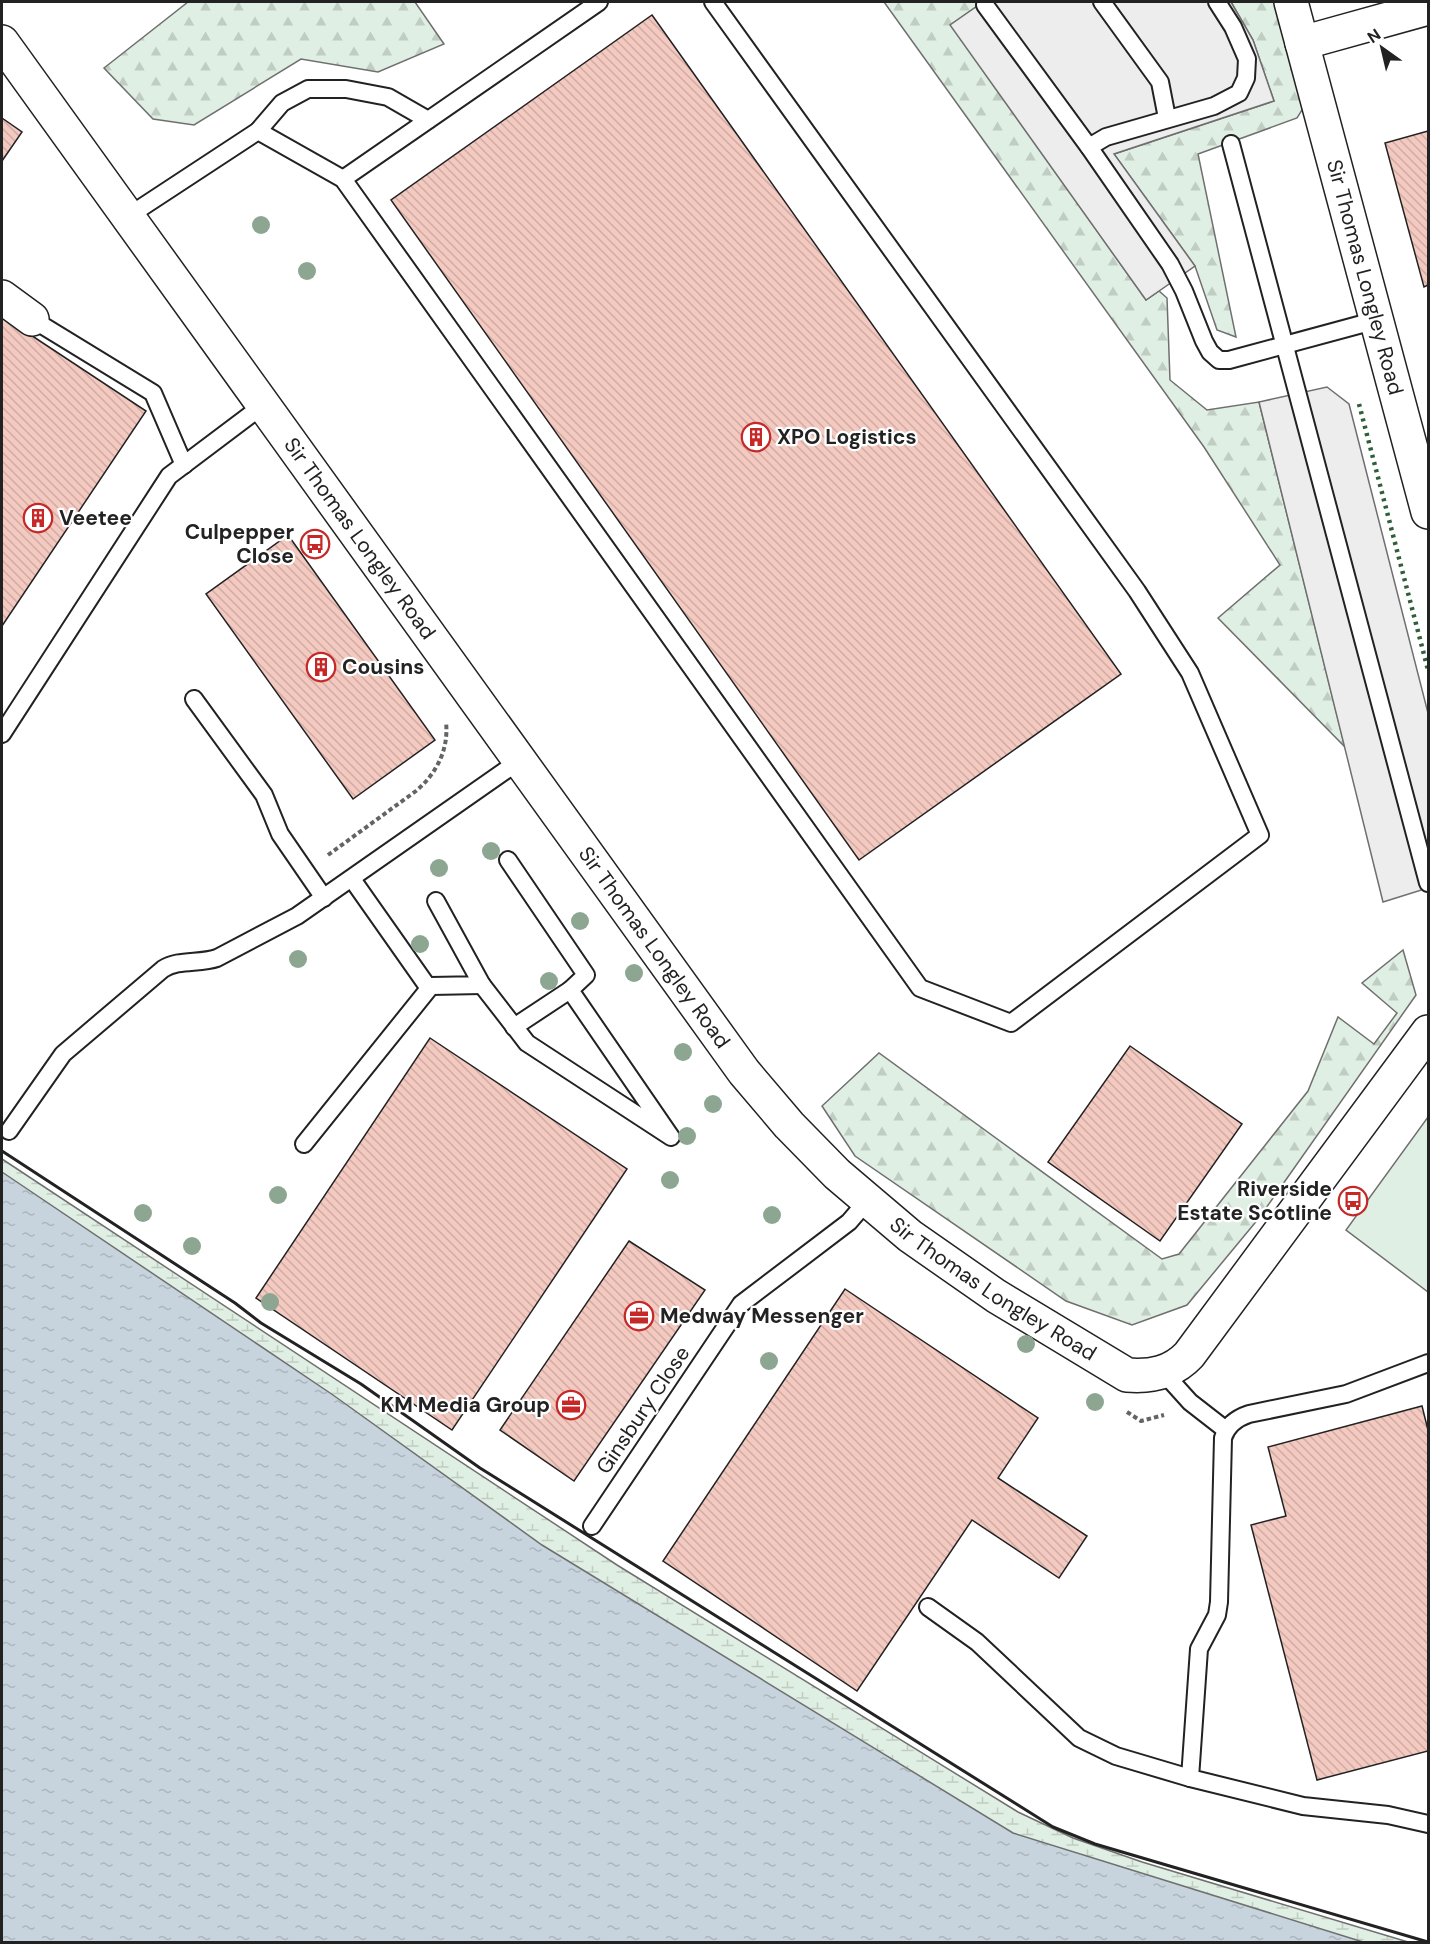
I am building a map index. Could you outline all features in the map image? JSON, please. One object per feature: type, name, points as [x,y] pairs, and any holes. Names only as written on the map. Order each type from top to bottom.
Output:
[{"type":"street","name":"Sir Thomas Longley Road","points":[[1291,2],[1428,512]]},
{"type":"street","points":[[1302,43],[1428,8]]},
{"type":"street","name":"Sir Thomas Longley Road","points":[[2,42],[262,406],[744,1072],[789,1125],[837,1174],[910,1236],[967,1276],[1120,1371],[1138,1376],[1150,1376],[1178,1365],[1189,1355],[1428,1032]]},
{"type":"street","points":[[2,297],[32,318]]},
{"type":"lane","points":[[343,178],[599,2]]},
{"type":"lane","points":[[258,130],[343,178],[920,988],[1011,1023],[1260,835],[1190,673],[1137,591],[713,2]]},
{"type":"lane","points":[[1102,2],[1160,82],[1167,118]]},
{"type":"lane","points":[[1089,147],[1101,139],[1224,102],[1239,93],[1248,69],[1247,59],[1233,27],[1217,2]]},
{"type":"lane","points":[[985,5],[1089,147],[1170,264],[1184,291],[1204,341],[1214,356],[1219,360],[1229,360],[1377,321]]},
{"type":"lane","points":[[127,217],[258,130],[282,103],[308,88],[346,88],[388,97],[428,120]]},
{"type":"lane","points":[[1231,144],[1428,883]]},
{"type":"lane","points":[[32,318],[153,393],[184,465]]},
{"type":"lane","points":[[2,734],[169,476],[262,406]]},
{"type":"lane","points":[[194,699],[264,795],[280,834],[324,898]]},
{"type":"lane","points":[[9,1131],[63,1054],[163,969],[173,964],[204,962],[217,958],[297,916],[519,760]]},
{"type":"lane","points":[[508,860],[586,975],[570,990],[514,1027]]},
{"type":"lane","points":[[352,879],[428,987],[482,985]]},
{"type":"lane","points":[[436,901],[482,985],[527,1043],[671,1137],[570,990]]},
{"type":"lane","points":[[304,1144],[431,986]]},
{"type":"lane","name":"Ginsbury Close","points":[[592,1526],[741,1304],[849,1222],[867,1201]]},
{"type":"lane","points":[[1190,1778],[1199,1649],[1216,1615],[1219,1602],[1223,1438],[1226,1430],[1234,1421],[1249,1414],[1347,1394],[1428,1362]]},
{"type":"lane","points":[[1163,1372],[1190,1402],[1226,1430]]},
{"type":"lane","points":[[928,1606],[977,1642],[1078,1738],[1116,1756],[1190,1778],[1303,1806],[1388,1815],[1428,1824]]},
{"type":"path","points":[[305,872],[428,780],[439,764],[442,754],[446,735],[446,718]]},
{"type":"path","points":[[1123,1409],[1141,1421],[1177,1412],[1190,1402]]},
{"type":"green space","points":[[188,2],[415,2],[444,44],[378,72],[301,59],[194,125],[153,119],[104,68]]},
{"type":"green space","points":[[884,2],[983,2],[951,25],[1146,300],[1159,291],[1167,298],[1170,380],[1207,410],[1259,402],[1345,747],[1218,618],[1280,565],[1204,447]]},
{"type":"green space","points":[[1231,2],[1277,2],[1309,99],[1297,118],[1198,154],[1236,337],[1217,330],[1195,266],[1114,154],[1274,101],[1253,40]]},
{"type":"green space","points":[[1403,950],[1416,995],[1259,1218],[1187,1305],[1132,1325],[1066,1301],[855,1156],[822,1106],[879,1053],[1162,1259],[1179,1254],[1308,1091],[1338,1017],[1374,1044],[1397,1013],[1362,983]]},
{"type":"green space","points":[[1428,1117],[1428,1292],[1346,1230]]},
{"type":"green space","points":[[2,1159],[617,1565],[1018,1812],[1073,1838],[1142,1862],[1408,1942],[1231,1942],[949,1849],[2,1313]]},
{"type":"shaded area","points":[[983,2],[1231,2],[1253,40],[1274,101],[1114,154],[1195,266],[1146,300],[950,25]]},
{"type":"shaded area","points":[[1327,387],[1349,404],[1428,713],[1428,888],[1383,902],[1259,402]]},
{"type":"water","points":[[2,1172],[333,1395],[542,1545],[1013,1833],[1363,1942],[2,1942]]},
{"type":"building","name":"XPO Logistics","points":[[652,15],[1121,674],[859,860],[391,200]]},
{"type":"building","points":[[2,118],[22,132],[2,161]]},
{"type":"building","points":[[1428,131],[1428,285],[1424,287],[1385,143]]},
{"type":"building","name":"Veetee","points":[[2,316],[146,411],[2,626]]},
{"type":"building","name":"Cousins","points":[[288,535],[435,740],[353,799],[206,594]]},
{"type":"building","points":[[430,1038],[627,1169],[452,1430],[256,1298]]},
{"type":"building","points":[[1130,1046],[1242,1124],[1160,1241],[1048,1162]]},
{"type":"building","points":[[629,1241],[705,1290],[574,1481],[500,1430]]},
{"type":"building","points":[[845,1289],[1038,1418],[998,1478],[1087,1536],[1059,1578],[972,1520],[857,1691],[663,1561]]},
{"type":"building","points":[[1422,1406],[1428,1430],[1428,1751],[1317,1780],[1251,1525],[1286,1516],[1268,1447]]},
{"type":"hedge","points":[[1359,404],[1428,670]]},
{"type":"wall","points":[[2,1151],[235,1303],[261,1323],[361,1384],[480,1468],[1053,1827],[1095,1844],[1428,1942]]},
{"type":"place","name":"XPO Logistics","points":[[756,437]]},
{"type":"place","name":"Veetee","points":[[38,518]]},
{"type":"place","name":"Culpepper Close","points":[[315,544]]},
{"type":"place","name":"Cousins","points":[[321,667]]},
{"type":"place","name":"Riverside Estate Scotline","points":[[1353,1201]]},
{"type":"place","name":"Medway Messenger","points":[[639,1316]]},
{"type":"place","name":"KM Media Group","points":[[571,1405]]}]
